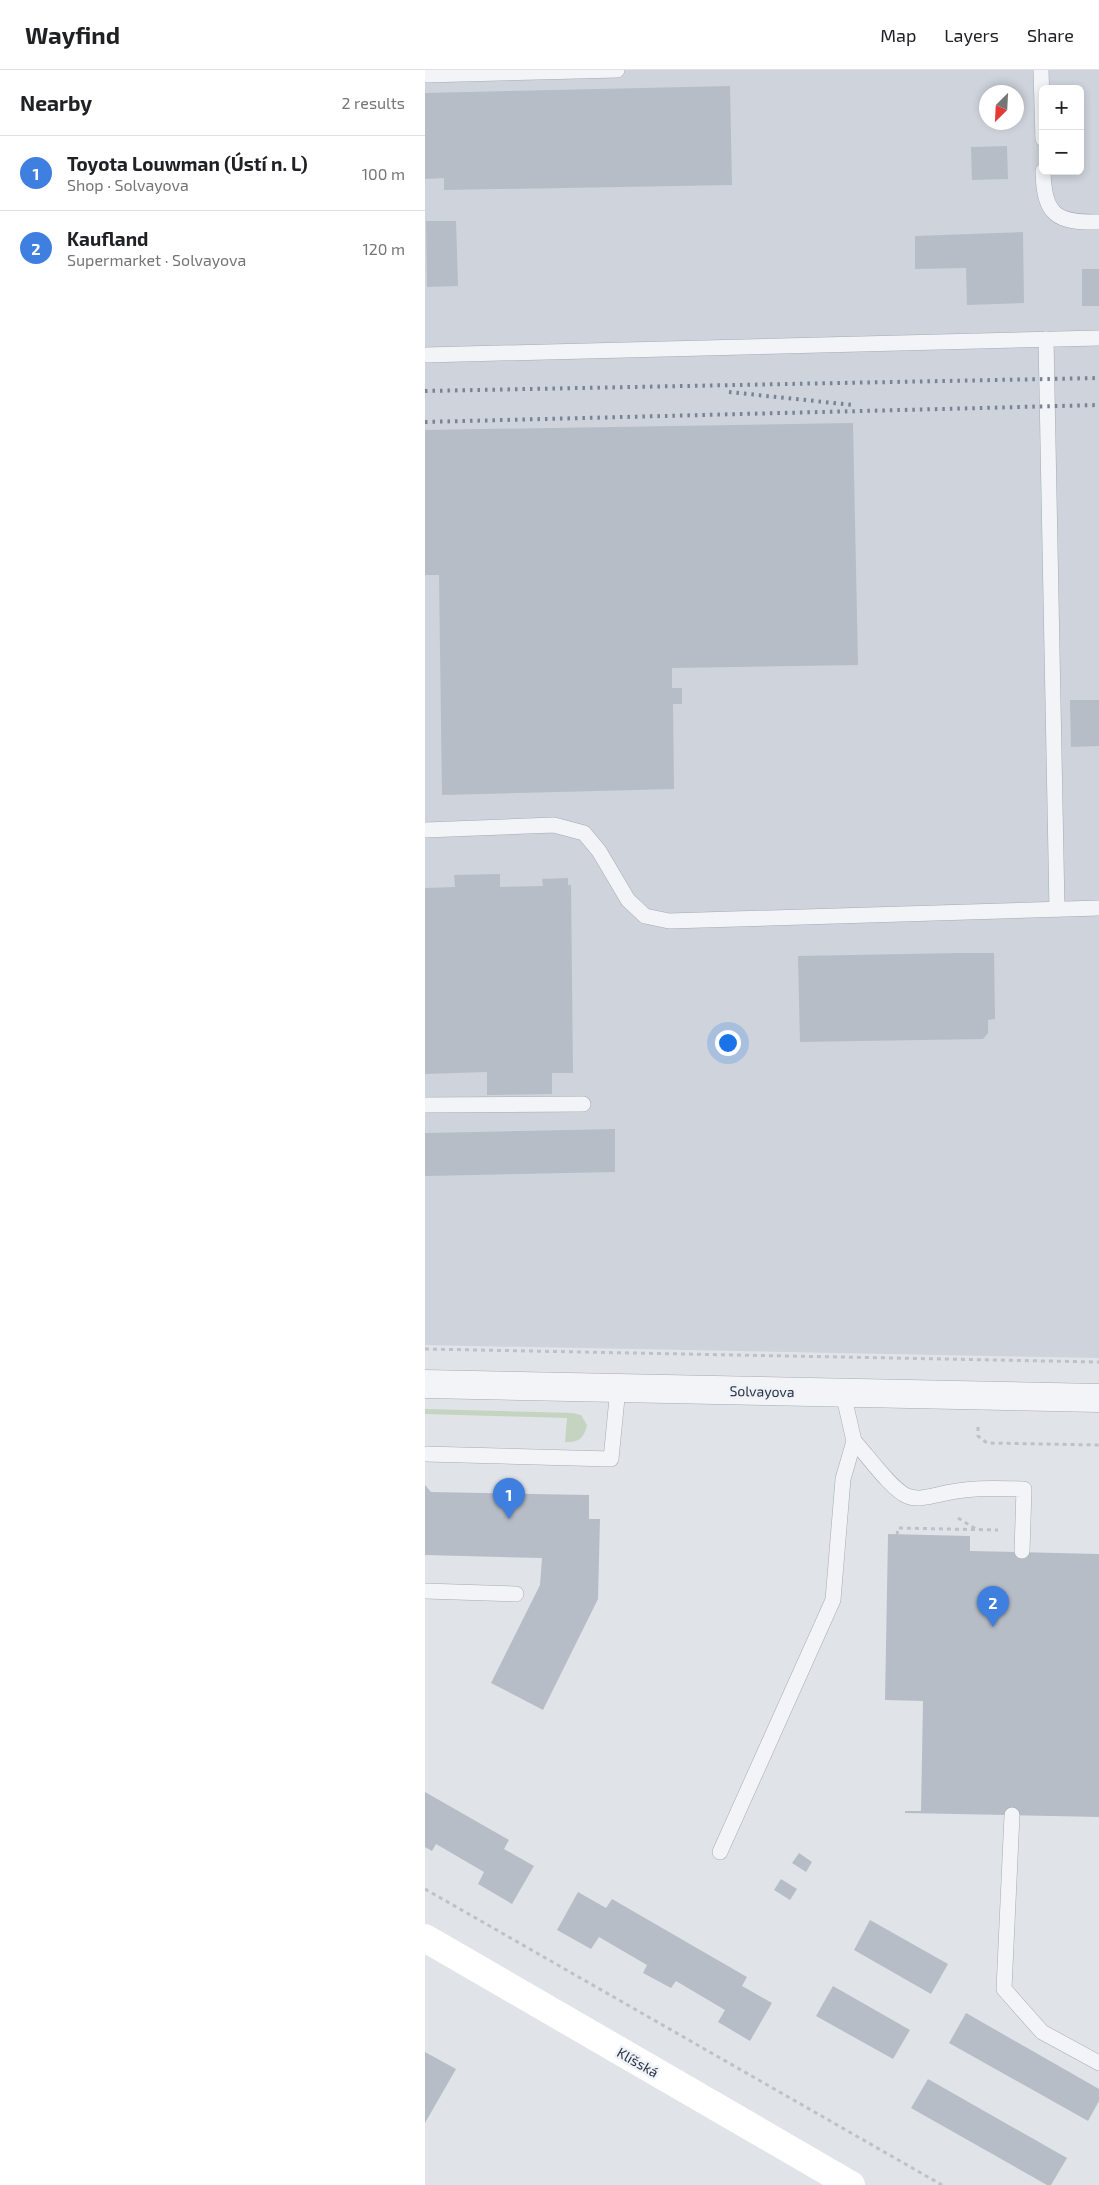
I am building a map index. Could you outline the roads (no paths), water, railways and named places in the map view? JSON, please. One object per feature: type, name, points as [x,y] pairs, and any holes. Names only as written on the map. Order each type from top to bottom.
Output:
[{"type":"street","name":"Solvayova","points":[[425,1384],[1099,1398]]},
{"type":"street","name":"Klíšská","points":[[425,1938],[851,2185]]},
{"type":"lane","points":[[425,75],[617,70]]},
{"type":"lane","points":[[1041,70],[1043,130]]},
{"type":"lane","points":[[1043,175],[1046,202],[1055,213],[1069,221],[1099,222]]},
{"type":"lane","points":[[425,355],[1099,338]]},
{"type":"lane","points":[[1046,339],[1057,909]]},
{"type":"lane","points":[[425,830],[554,824],[583,833],[599,851],[628,900],[645,916],[669,922],[1099,908]]},
{"type":"lane","points":[[425,1105],[583,1104]]},
{"type":"lane","points":[[425,1454],[611,1458],[617,1388]]},
{"type":"lane","points":[[721,1852],[833,1600],[843,1479],[854,1441],[843,1392]]},
{"type":"lane","points":[[854,1441],[874,1462],[891,1485],[907,1496],[920,1498],[962,1488],[1025,1489],[1022,1551]]},
{"type":"lane","points":[[425,1591],[517,1594]]},
{"type":"lane","points":[[1012,1815],[1004,1989],[1042,2032],[1099,2063]]},
{"type":"railway","points":[[425,391],[1099,378]]},
{"type":"railway","points":[[729,392],[853,405]]},
{"type":"railway","points":[[425,422],[1099,405]]},
{"type":"place","name":"Toyota Louwman (Ústí n. L)","points":[[509,1519]]},
{"type":"place","name":"Kaufland","points":[[993,1627]]}]
